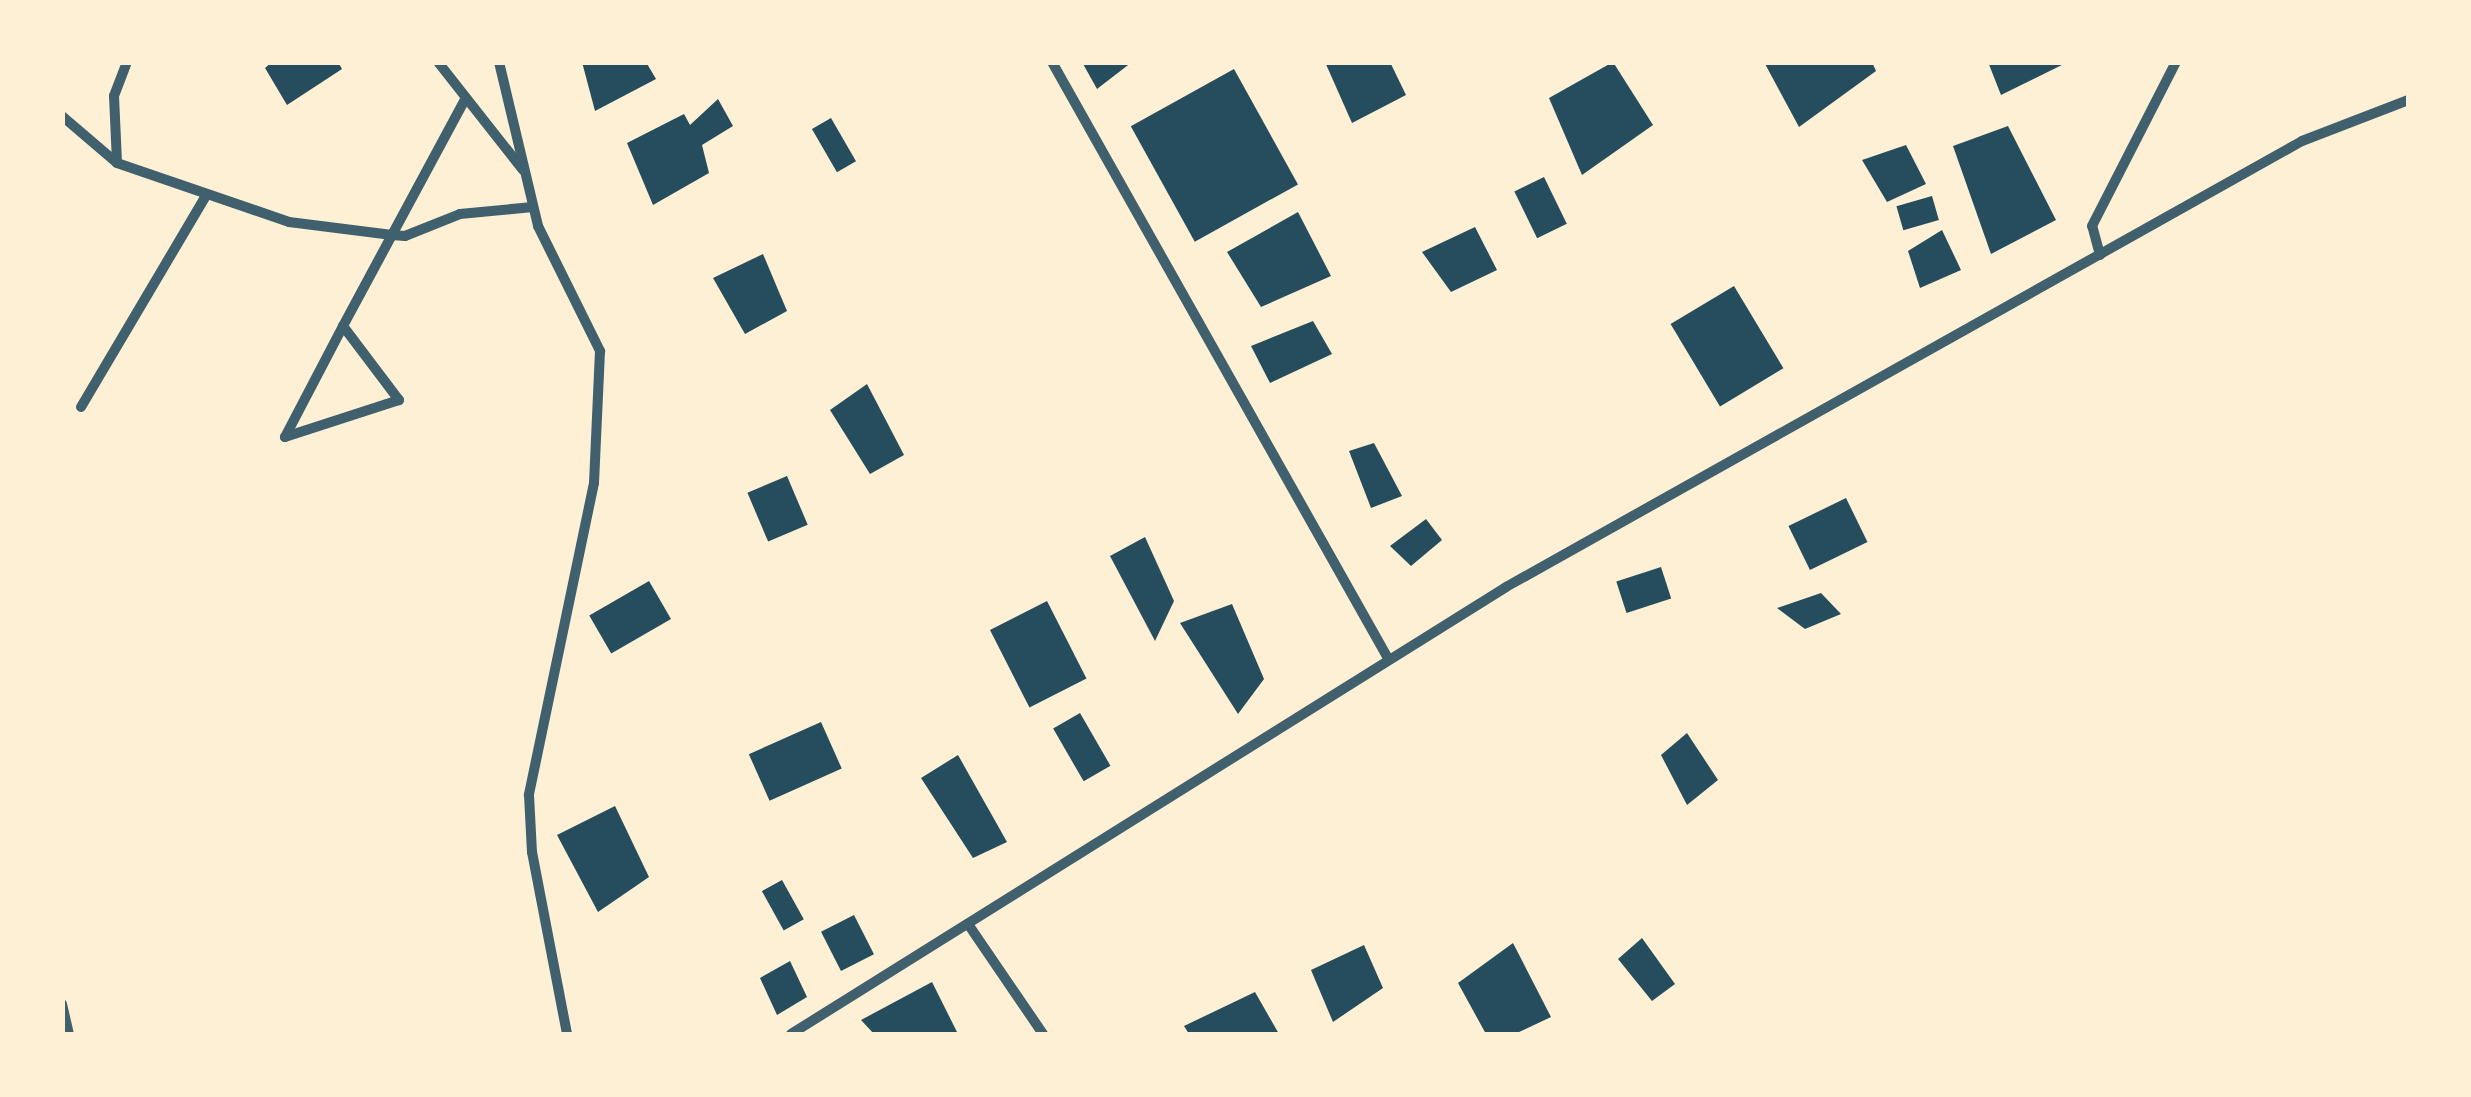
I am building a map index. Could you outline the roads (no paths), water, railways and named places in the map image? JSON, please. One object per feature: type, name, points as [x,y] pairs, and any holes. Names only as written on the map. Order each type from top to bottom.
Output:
[{"type":"street","points":[[117,163],[114,96],[127,62]]},
{"type":"street","points":[[438,62],[524,170]]},
{"type":"street","points":[[499,62],[533,206],[600,351],[594,483],[529,794],[532,852],[567,1034]]},
{"type":"street","points":[[1052,62],[1390,660]]},
{"type":"street","points":[[2100,255],[2092,226],[2176,62]]},
{"type":"street","points":[[342,326],[399,400],[284,437],[342,326],[465,99]]},
{"type":"street","points":[[791,1034],[1506,587],[2302,141],[2408,100]]},
{"type":"street","points":[[62,116],[117,163],[288,222],[405,236],[460,214],[533,206]]},
{"type":"street","points":[[81,407],[207,194]]},
{"type":"street","points":[[968,924],[1043,1034]]},
{"type":"street","points":[[62,1004],[69,1034]]}]
